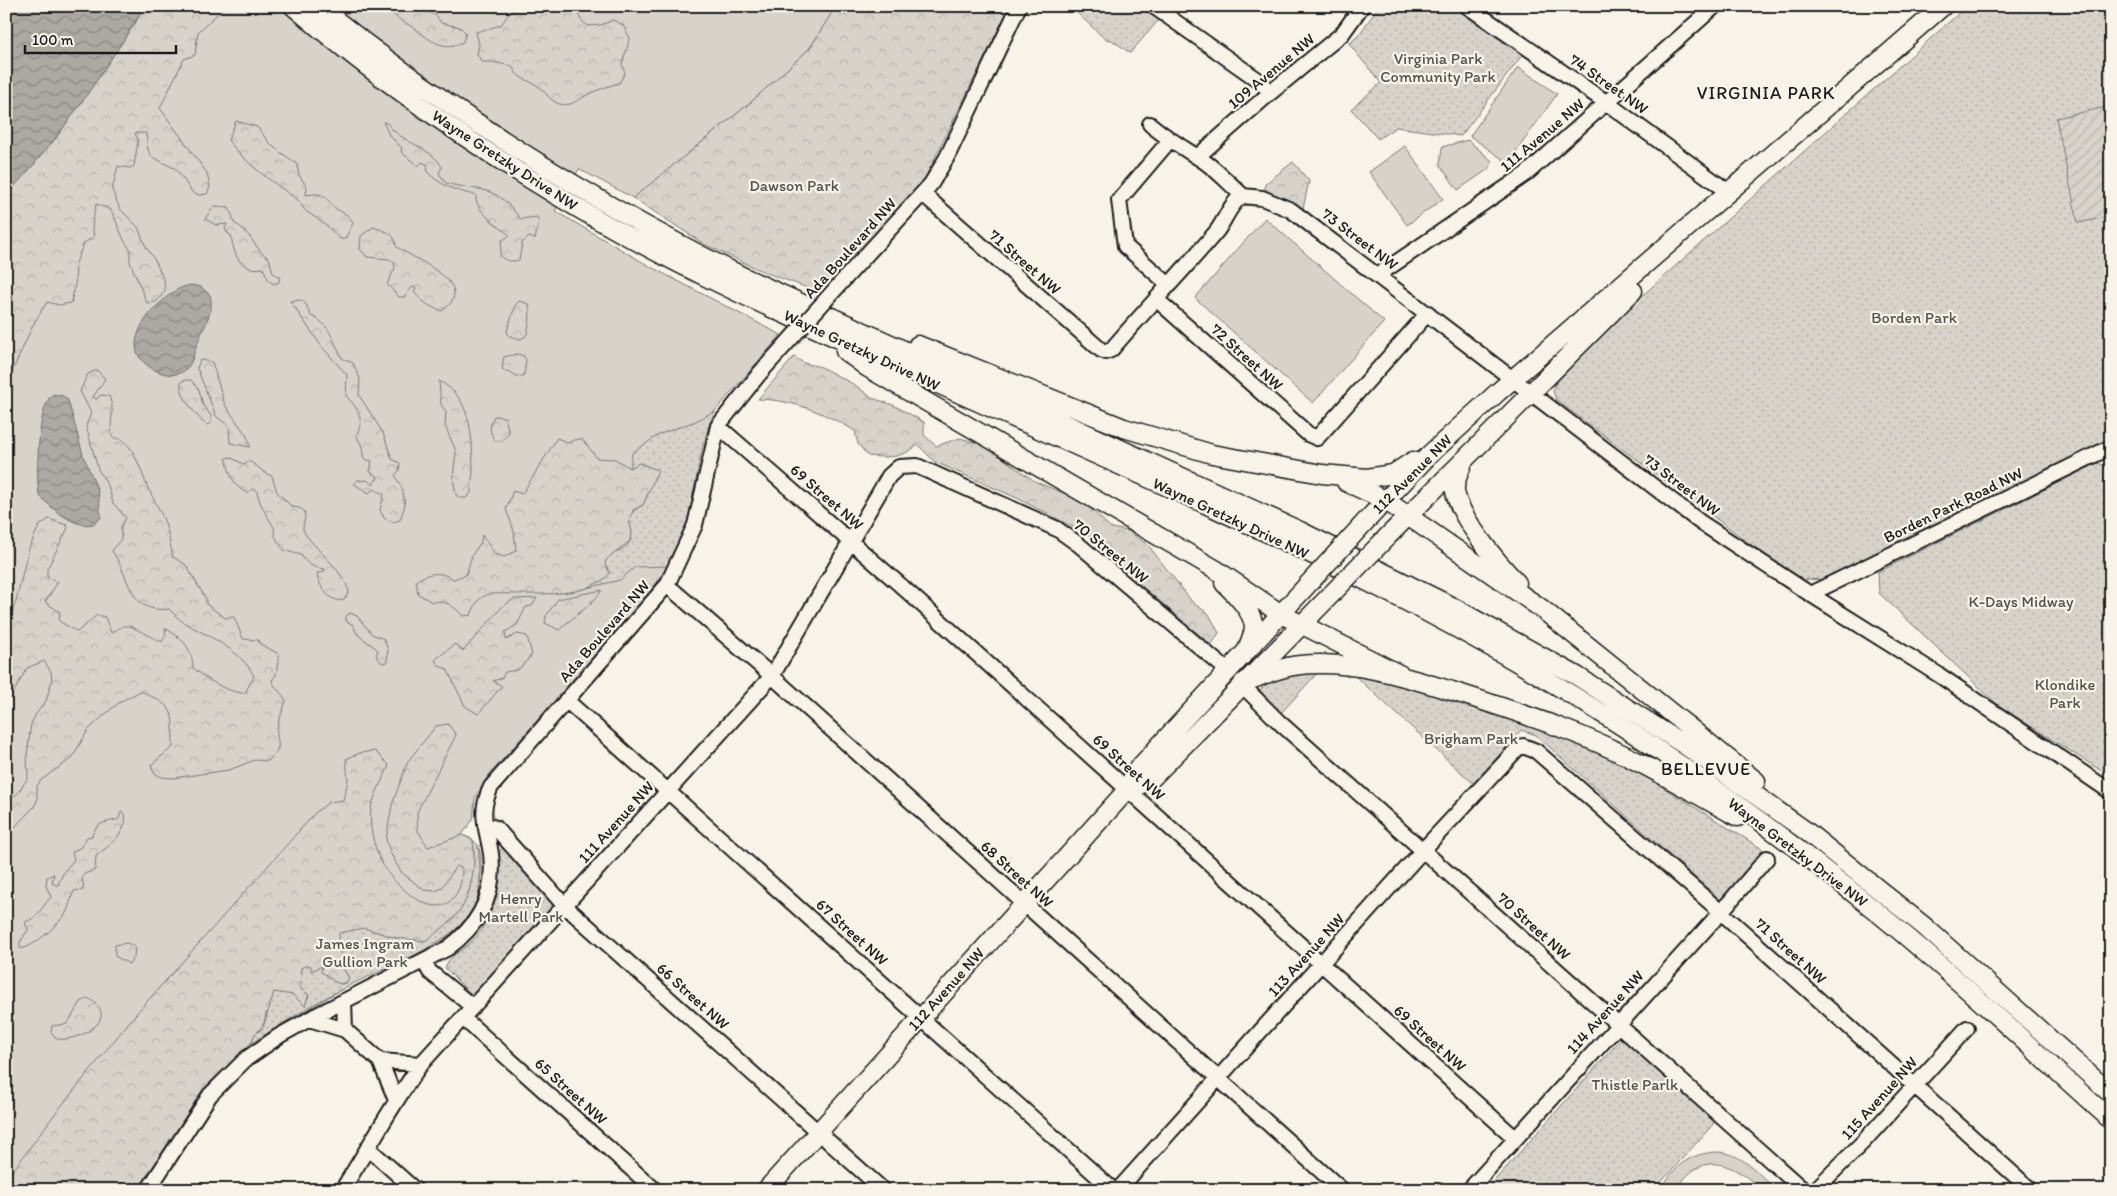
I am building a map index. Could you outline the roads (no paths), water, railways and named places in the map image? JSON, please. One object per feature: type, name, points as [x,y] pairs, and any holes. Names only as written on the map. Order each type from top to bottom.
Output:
[{"type":"main road","name":"Wayne Gretzky Drive NW","points":[[293,6],[431,112],[538,183],[600,221],[671,259],[814,328],[1294,546],[1384,590],[1506,656],[1604,715],[1674,761],[1789,843],[1879,914],[2111,1120]]},
{"type":"main road","name":"Wayne Gretzky Drive NW","points":[[318,6],[416,82],[547,170],[682,246],[825,314],[1300,532],[1451,606],[1584,680],[1686,746],[1806,831],[1925,927],[2111,1094]]},
{"type":"main road","name":"112 Avenue NW","points":[[766,1190],[1128,789],[1135,772],[1385,500],[1455,431],[1943,6]]},
{"type":"main road","name":"112 Avenue NW","points":[[1128,789],[1149,781],[1407,516],[1730,193]]},
{"type":"main road","points":[[825,314],[895,336],[1124,428],[1212,454],[1322,474],[1367,478],[1393,474],[1455,431]]},
{"type":"main road","points":[[814,328],[868,368],[1215,569],[1281,614],[1401,675]]},
{"type":"main road","points":[[1463,462],[1455,492],[1461,507],[1498,563],[1542,609]]},
{"type":"main road","points":[[1322,474],[1362,488],[1385,500],[1542,609],[1758,783],[1806,831]]},
{"type":"main road","points":[[1202,563],[1236,595],[1249,616],[1254,628],[1248,649]]},
{"type":"main road","points":[[1242,684],[1282,668],[1299,665],[1361,667],[1401,675],[1538,718],[1606,747],[1789,843]]},
{"type":"street","name":"Ada Boulevard NW","points":[[148,1190],[210,1095],[246,1059],[309,1019],[424,962],[466,935],[483,908],[490,887],[492,866],[483,803],[491,787],[667,585],[696,525],[708,458],[718,426],[760,373],[923,194],[947,157],[1019,6]]},
{"type":"street","points":[[1153,6],[1260,82],[1270,93]]},
{"type":"street","name":"109 Avenue NW","points":[[1197,157],[1270,93],[1342,34],[1362,6]]},
{"type":"street","name":"74 Street NW","points":[[1467,6],[1607,103],[1730,193]]},
{"type":"street","name":"111 Avenue NW","points":[[1378,274],[1526,174],[1714,6]]},
{"type":"street","points":[[1150,124],[1170,140],[1176,142],[1197,157],[1243,196]]},
{"type":"street","points":[[1169,285],[1125,246],[1119,200],[1170,140]]},
{"type":"street","name":"71 Street NW","points":[[923,194],[1042,301],[1101,350],[1106,352],[1111,350],[1156,299]]},
{"type":"street","points":[[1156,299],[1224,223],[1237,198],[1243,196]]},
{"type":"street","name":"73 Street NW","points":[[1243,196],[1262,198],[1291,210],[1378,274],[1513,380],[1700,522],[1939,675],[2111,792]]},
{"type":"street","name":"72 Street NW","points":[[1156,299],[1308,434],[1317,438],[1428,313]]},
{"type":"street","name":"69 Street NW","points":[[718,426],[1128,789],[1515,1138]]},
{"type":"street","name":"Borden Park Road NW","points":[[1810,594],[2111,447]]},
{"type":"street","name":"70 Street NW","points":[[899,467],[917,466],[1056,529],[1078,544],[1228,671]]},
{"type":"street","name":"111 Avenue NW","points":[[342,1190],[369,1149],[396,1100],[422,1064],[772,676],[889,476],[899,467]]},
{"type":"street","name":"68 Street NW","points":[[667,585],[772,676],[1342,1190]]},
{"type":"street","name":"70 Street NW","points":[[1242,684],[1279,722],[1800,1188],[1806,1190]]},
{"type":"street","name":"67 Street NW","points":[[566,700],[616,746],[669,790],[1114,1190]]},
{"type":"street","name":"71 Street NW","points":[[1523,746],[1536,751],[1721,912],[2031,1190]]},
{"type":"street","name":"113 Avenue NW","points":[[1118,1190],[1423,850],[1518,748],[1523,746]]},
{"type":"street","name":"66 Street NW","points":[[485,825],[496,828],[564,905],[883,1190]]},
{"type":"street","name":"114 Avenue NW","points":[[1468,1190],[1721,912],[1767,858]]},
{"type":"street","points":[[424,962],[430,972],[473,1007]]},
{"type":"street","points":[[344,1000],[345,1030]]},
{"type":"street","name":"65 Street NW","points":[[463,1018],[656,1190]]},
{"type":"street","points":[[309,1019],[345,1030],[380,1061],[396,1100]]},
{"type":"street","name":"115 Avenue NW","points":[[1815,1190],[1863,1142],[1966,1028]]},
{"type":"street","points":[[380,1061],[422,1064]]},
{"type":"street","points":[[369,1149],[415,1190]]},
{"type":"water","points":[[6,6],[144,6],[69,120],[33,166],[6,195]]},
{"type":"water","points":[[191,285],[201,287],[210,295],[211,307],[208,319],[188,367],[180,373],[161,373],[140,358],[136,344],[137,336],[144,321],[154,309],[173,292]]},
{"type":"water","points":[[53,394],[63,396],[68,400],[83,455],[98,491],[101,517],[95,523],[87,525],[69,520],[39,495],[38,458],[41,426],[48,401]]},
{"type":"district","name":"VIRGINIA PARK","points":[[1766,93]]},
{"type":"district","name":"BELLEVUE","points":[[1706,769]]},
{"type":"park label","name":"Virginia Park Community Park","points":[[1438,67]]},
{"type":"park label","name":"Dawson Park","points":[[794,185]]},
{"type":"park label","name":"Borden Park","points":[[1914,317]]},
{"type":"park label","name":"K-Days Midway","points":[[2021,601]]},
{"type":"park label","name":"Klondike Park","points":[[2065,693]]},
{"type":"park label","name":"Brigham Park","points":[[1471,738]]},
{"type":"park label","name":"Henry Martell Park","points":[[521,907]]},
{"type":"park label","name":"James Ingram Gullion Park","points":[[365,952]]},
{"type":"park label","name":"Thistle Parlk","points":[[1635,1084]]}]
